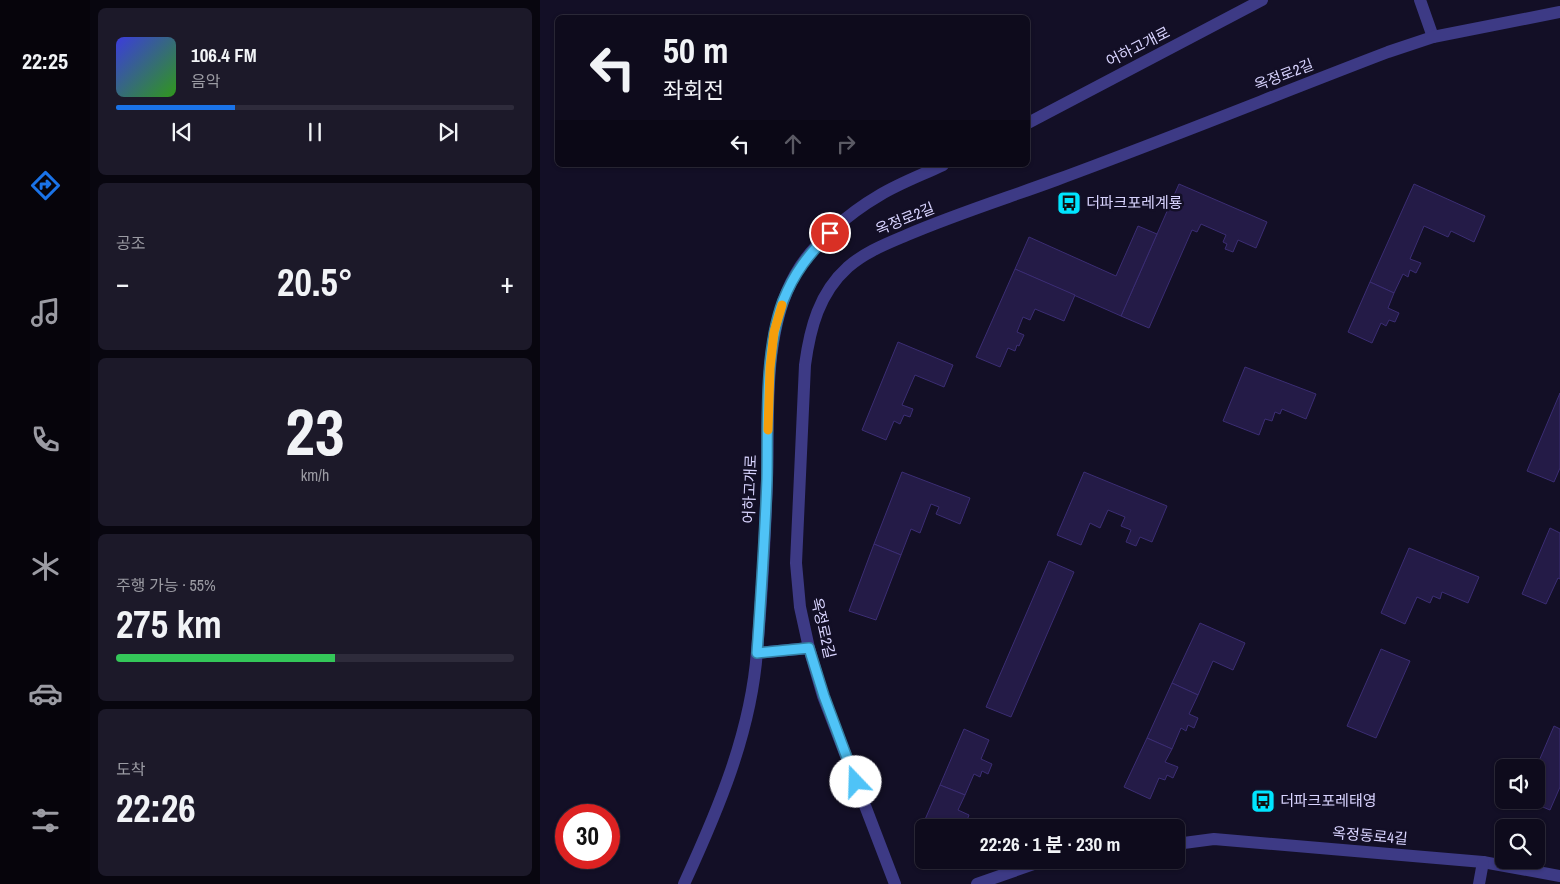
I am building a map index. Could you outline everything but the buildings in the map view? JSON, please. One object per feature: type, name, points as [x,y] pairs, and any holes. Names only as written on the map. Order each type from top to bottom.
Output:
[{"type":"street","name":"어하고개로","points":[[1030,122],[1262,0]]},
{"type":"street","points":[[1420,0],[1433,37]]},
{"type":"street","name":"옥정로2길","points":[[895,884],[824,696],[809,648],[800,607],[796,563],[805,366],[808,338],[815,317],[824,296],[835,280],[870,251],[926,227],[1066,176],[1388,52],[1433,37],[1560,12]]},
{"type":"street","name":"어하고개로","points":[[684,884],[717,808],[746,725],[757,653],[766,498],[770,368],[774,332],[783,302],[794,276],[809,254],[836,228],[881,195],[939,167]]},
{"type":"street","points":[[757,653],[809,648]]},
{"type":"street","name":"옥정동로4길","points":[[1185,843],[1214,839],[1483,862],[1560,876]]},
{"type":"street","points":[[1479,884],[1483,862]]},
{"type":"street","points":[[977,884],[1020,869]]},
{"type":"slow traffic","points":[[768,430],[770,368],[774,332],[782,305]]},
{"type":"place","name":"더파크포레계룡","points":[[1069,203]]},
{"type":"place","name":"더파크포레태영","points":[[1263,801]]},
{"type":"route","points":[[830,233],[809,254],[794,276],[783,302],[774,332],[770,368],[766,498],[757,653],[809,648],[824,696],[856,782]]}]
